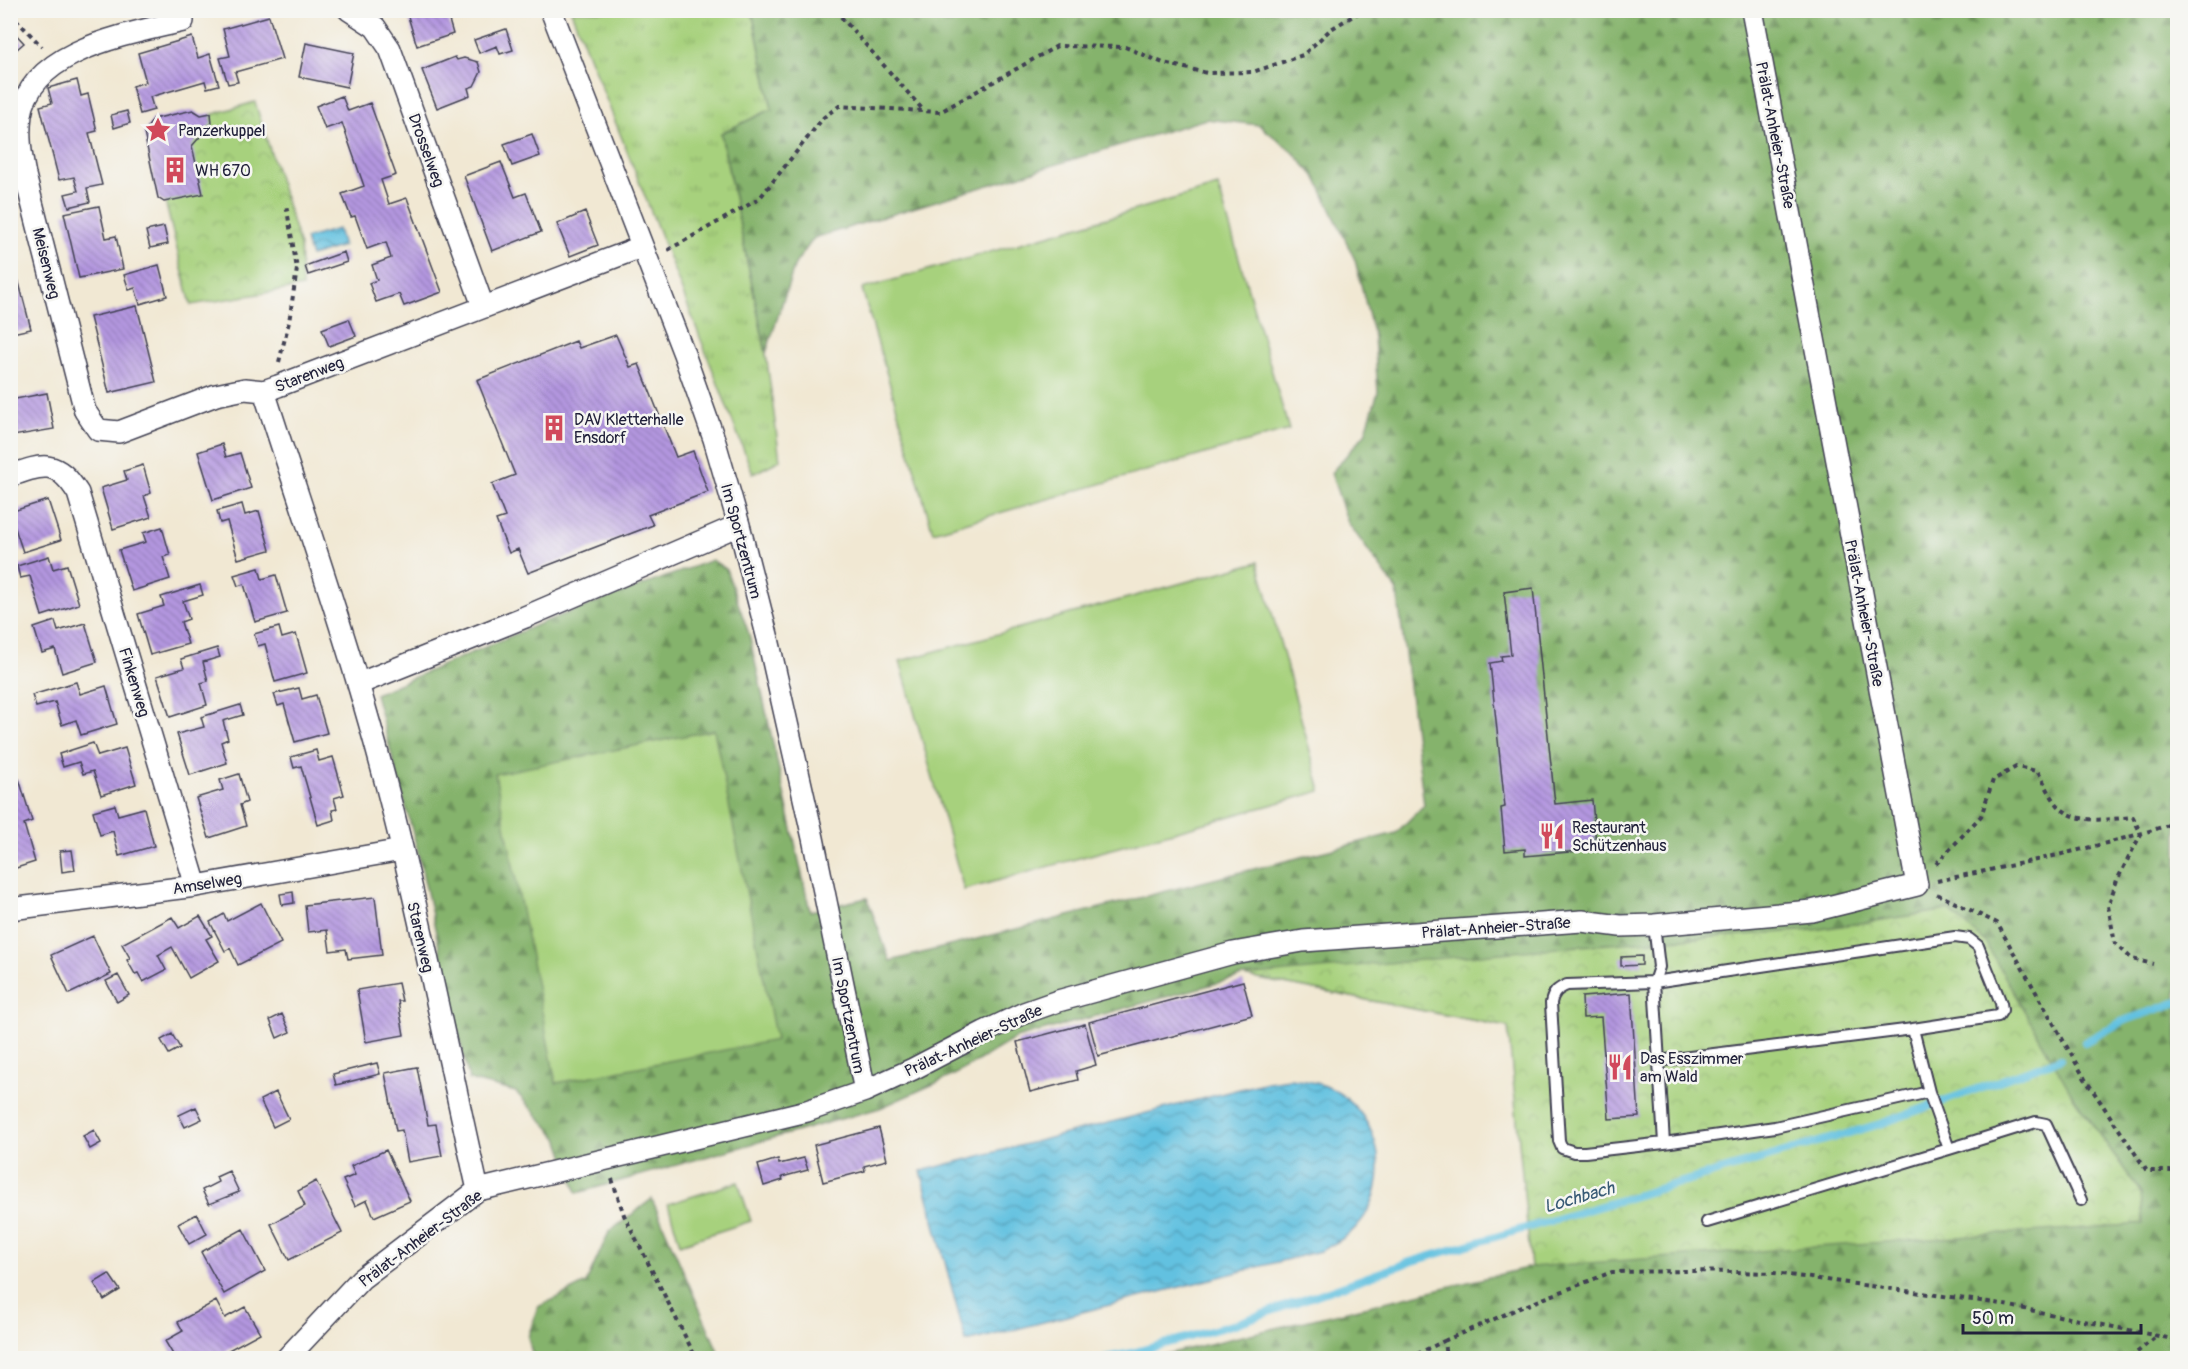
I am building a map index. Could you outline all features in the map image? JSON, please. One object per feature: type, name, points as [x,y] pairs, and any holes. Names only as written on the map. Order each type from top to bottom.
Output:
[{"type":"street","name":"Drosselweg","points":[[349,10],[375,27],[390,49],[483,306]]},
{"type":"street","name":"Im Sportzentrum","points":[[551,10],[684,354],[714,439],[739,525],[768,639],[813,838],[865,1091]]},
{"type":"street","name":"Prälat-Anheier-Straße","points":[[287,1359],[361,1279],[478,1190],[807,1111],[865,1091],[984,1032],[1058,1001],[1233,953],[1303,941],[1582,921],[1620,926],[1654,924],[1812,911],[1917,885],[1752,10]]},
{"type":"street","name":"Meisenweg","points":[[183,21],[96,44],[56,63],[34,82],[21,113],[19,142],[25,175],[85,411],[98,430],[119,432],[216,395],[245,389],[271,389]]},
{"type":"street","name":"Starenweg","points":[[478,1190],[402,850],[358,684],[271,389],[483,306],[644,255]]},
{"type":"street","name":"Finkenweg","points":[[10,476],[32,467],[48,466],[58,469],[70,480],[78,493],[196,886]]},
{"type":"street","points":[[358,684],[525,617],[739,525]]},
{"type":"street","name":"Amselweg","points":[[10,909],[196,886],[402,850]]},
{"type":"lane","points":[[1654,924],[1659,967],[1654,982],[1664,1143]]},
{"type":"lane","points":[[1658,1061],[1998,1016],[2002,1010],[2001,1003],[1978,946],[1969,939],[1955,937],[1654,982],[1567,985],[1552,994],[1551,1015],[1559,1141],[1563,1148],[1574,1152],[1664,1143],[1775,1127],[1929,1092]]},
{"type":"lane","points":[[1913,1029],[1929,1092],[1949,1149]]},
{"type":"lane","points":[[1707,1222],[2036,1122],[2046,1124],[2081,1200]]},
{"type":"path","points":[[835,10],[924,111]]},
{"type":"path","points":[[644,255],[759,199],[824,117],[839,105],[940,112],[1057,46],[1125,47],[1164,63],[1207,73],[1253,72],[1303,55],[1331,29],[1363,10]]},
{"type":"path","points":[[10,13],[56,63]]},
{"type":"path","points":[[271,389],[289,322],[297,269],[286,204]]},
{"type":"path","points":[[1917,885],[1981,816],[1993,780],[2016,767],[2037,771],[2058,805],[2073,817],[2100,820],[2133,817],[2141,834]]},
{"type":"path","points":[[1917,885],[2046,859],[2178,822]]},
{"type":"path","points":[[2141,834],[2117,880],[2108,906],[2115,943],[2132,959],[2153,964]]},
{"type":"path","points":[[1917,885],[1997,923],[2085,1079],[2147,1171],[2178,1171]]},
{"type":"path","points":[[606,1161],[624,1215],[696,1359]]},
{"type":"path","points":[[1409,1359],[1517,1309],[1612,1272],[1774,1273],[1995,1303],[2178,1340]]},
{"type":"path","points":[[2130,1359],[2157,1336]]},
{"type":"path","points":[[1444,1341],[1446,1359]]},
{"type":"green space","points":[[571,11],[752,11],[772,109],[721,134],[766,353],[780,460],[753,474],[658,229]]},
{"type":"green space","points":[[752,11],[2177,11],[2177,1358],[1150,1358],[1531,1267],[1625,1259],[2141,1193],[2074,1098],[1948,910],[1814,930],[1580,946],[1501,954],[1508,1027],[1243,976],[1016,1038],[954,1075],[880,1108],[577,1193],[558,1138],[516,1092],[469,1080],[417,848],[375,694],[546,621],[712,560],[726,569],[749,634],[810,911],[867,898],[890,961],[1396,833],[1424,805],[1397,590],[1348,523],[1331,473],[1365,434],[1378,392],[1374,337],[1355,260],[1316,178],[1293,152],[1259,125],[1206,119],[814,238],[795,264],[766,353],[721,133],[772,109]]},
{"type":"green space","points":[[255,102],[300,246],[302,287],[191,305],[148,133]]},
{"type":"green space","points":[[1218,186],[1289,430],[933,532],[862,289]]},
{"type":"green space","points":[[1258,562],[1321,791],[964,890],[900,661]]},
{"type":"green space","points":[[714,730],[776,1040],[556,1083],[495,774]]},
{"type":"green space","points":[[1949,910],[1985,942],[2074,1098],[2141,1193],[2143,1224],[1531,1267],[1508,1027],[1243,976],[1580,946],[1814,930]]},
{"type":"green space","points":[[738,1182],[751,1221],[680,1244],[668,1204]]},
{"type":"green space","points":[[652,1199],[721,1358],[533,1358],[528,1337],[538,1307],[586,1283],[609,1232]]},
{"type":"water","points":[[338,229],[343,246],[311,256],[305,239]]},
{"type":"water","points":[[1290,1079],[1307,1081],[1334,1090],[1350,1102],[1363,1117],[1372,1134],[1378,1152],[1379,1171],[1376,1190],[1369,1209],[1350,1233],[1320,1251],[966,1342],[921,1171],[1267,1082]]},
{"type":"building","points":[[406,10],[446,10],[453,34],[417,46]]},
{"type":"building","points":[[269,16],[282,59],[235,72],[238,82],[228,84],[220,58],[230,56],[223,29]]},
{"type":"building","points":[[10,28],[24,43],[10,55]]},
{"type":"building","points":[[506,29],[513,50],[500,54],[497,46],[479,53],[474,40]]},
{"type":"building","points":[[192,37],[198,58],[210,54],[219,85],[207,88],[205,81],[150,97],[154,110],[140,114],[132,86],[146,82],[138,53]]},
{"type":"building","points":[[306,43],[354,53],[347,87],[299,77]]},
{"type":"building","points":[[455,57],[457,60],[464,58],[478,62],[481,72],[474,86],[468,88],[470,95],[437,108],[422,70]]},
{"type":"building","points":[[77,80],[81,96],[88,94],[97,131],[89,133],[102,185],[87,188],[90,202],[69,207],[65,194],[78,191],[74,177],[59,180],[40,106],[52,103],[48,88]]},
{"type":"building","points":[[342,96],[348,111],[370,103],[396,175],[381,180],[389,204],[407,198],[442,292],[404,306],[399,294],[376,302],[369,283],[377,280],[372,265],[391,258],[386,242],[367,249],[355,216],[351,217],[342,194],[364,186],[342,123],[325,129],[316,106]]},
{"type":"building","name":"WH 670","points":[[193,110],[201,115],[211,113],[212,123],[192,146],[203,194],[164,202],[158,198],[144,133],[153,119]]},
{"type":"building","points":[[127,111],[130,123],[114,128],[111,115]]},
{"type":"building","points":[[532,134],[540,156],[512,166],[504,144]]},
{"type":"building","points":[[501,162],[515,197],[526,193],[541,232],[492,251],[464,176]]},
{"type":"building","points":[[99,206],[106,238],[116,236],[123,269],[79,278],[64,213]]},
{"type":"building","points":[[585,212],[598,245],[570,256],[557,224]]},
{"type":"building","points":[[164,227],[168,244],[150,248],[146,231]]},
{"type":"building","points":[[10,248],[31,329],[12,333],[14,342],[10,342]]},
{"type":"building","points":[[344,252],[347,262],[308,275],[305,266]]},
{"type":"building","points":[[159,265],[167,296],[140,304],[135,288],[129,290],[124,275]]},
{"type":"building","points":[[137,306],[156,382],[109,393],[90,317]]},
{"type":"building","points":[[349,319],[356,336],[329,346],[322,329]]},
{"type":"building","name":"DAV Kletterhalle Ensdorf","points":[[616,335],[630,367],[639,364],[676,457],[693,451],[708,492],[648,515],[653,525],[528,573],[518,549],[509,553],[496,520],[505,517],[492,484],[515,475],[477,380],[576,341],[579,348]]},
{"type":"building","points":[[47,393],[54,429],[13,436],[10,400]]},
{"type":"building","points":[[222,444],[226,457],[240,453],[251,488],[213,500],[198,452]]},
{"type":"building","points":[[143,465],[151,493],[144,496],[151,517],[113,529],[101,488],[127,480],[124,471]]},
{"type":"building","points":[[48,500],[61,540],[23,552],[15,528],[10,529],[10,512]]},
{"type":"building","points":[[242,504],[245,515],[259,511],[270,550],[238,559],[227,521],[220,523],[217,511]]},
{"type":"building","points":[[162,527],[170,555],[163,557],[170,579],[132,591],[119,550],[146,542],[143,533]]},
{"type":"building","points":[[49,556],[53,569],[67,565],[79,604],[42,616],[30,576],[20,578],[17,566]]},
{"type":"building","points":[[259,568],[262,579],[276,575],[287,613],[255,622],[244,584],[238,586],[234,575]]},
{"type":"building","points":[[200,585],[203,595],[183,601],[189,619],[181,622],[188,644],[150,655],[138,614],[164,606],[161,597]]},
{"type":"building","points":[[1533,588],[1555,804],[1592,800],[1596,843],[1580,844],[1580,851],[1525,856],[1525,849],[1505,851],[1501,808],[1505,807],[1490,663],[1502,661],[1501,656],[1511,655],[1504,592]]},
{"type":"building","points":[[55,621],[58,631],[85,623],[97,662],[62,673],[55,649],[42,653],[34,628]]},
{"type":"building","points":[[279,627],[282,638],[296,634],[307,673],[275,682],[265,644],[258,646],[254,634]]},
{"type":"building","points":[[217,648],[220,657],[203,662],[208,681],[201,683],[207,705],[170,717],[157,676],[184,668],[181,659]]},
{"type":"building","points":[[76,682],[80,694],[106,686],[117,724],[81,735],[76,720],[62,725],[55,702],[36,707],[32,695]]},
{"type":"building","points":[[299,688],[302,699],[316,695],[327,733],[295,742],[284,704],[278,706],[274,694]]},
{"type":"building","points":[[240,705],[243,715],[223,721],[228,739],[221,742],[227,763],[190,775],[177,734],[204,727],[201,717]]},
{"type":"building","points":[[93,743],[98,756],[125,748],[136,784],[101,795],[93,771],[83,774],[79,762],[63,767],[59,754]]},
{"type":"building","points":[[316,750],[319,761],[333,757],[344,795],[334,798],[337,809],[332,810],[334,820],[318,825],[301,766],[294,768],[291,757]]},
{"type":"building","points":[[10,772],[14,781],[19,779],[32,821],[24,824],[35,862],[10,870]]},
{"type":"building","points":[[239,774],[247,802],[240,805],[246,826],[209,838],[196,798],[223,790],[220,780]]},
{"type":"building","points":[[115,805],[118,815],[144,808],[154,846],[119,856],[113,831],[100,835],[93,811]]},
{"type":"building","points":[[72,850],[75,870],[62,872],[60,851]]},
{"type":"building","points":[[293,892],[294,903],[282,905],[280,894]]},
{"type":"building","points":[[375,897],[382,955],[348,959],[346,949],[330,951],[327,930],[308,932],[305,905]]},
{"type":"building","points":[[261,903],[281,943],[238,965],[230,948],[225,951],[210,922],[224,914],[227,921]]},
{"type":"building","points":[[200,916],[212,936],[206,939],[219,961],[189,978],[172,947],[158,955],[166,970],[143,982],[127,960],[130,958],[122,944],[172,917],[179,928]]},
{"type":"building","points":[[93,936],[111,974],[69,994],[51,955]]},
{"type":"building","points":[[1642,956],[1642,965],[1621,966],[1621,957]]},
{"type":"building","points":[[118,975],[129,995],[117,1002],[106,981]]},
{"type":"building","points":[[1243,981],[1252,1015],[1098,1056],[1089,1022]]},
{"type":"building","points":[[398,983],[402,1001],[398,1001],[404,1035],[366,1042],[357,990]]},
{"type":"building","name":"Das Esszimmer am Wald","points":[[1631,993],[1639,1117],[1609,1119],[1601,1017],[1583,1018],[1582,997]]},
{"type":"building","points":[[282,1014],[290,1032],[277,1038],[270,1020]]},
{"type":"building","points":[[1085,1024],[1096,1065],[1076,1071],[1078,1080],[1030,1092],[1017,1042]]},
{"type":"building","points":[[172,1034],[180,1048],[169,1054],[161,1040]]},
{"type":"building","points":[[377,1063],[380,1074],[336,1085],[333,1074]]},
{"type":"building","points":[[417,1067],[428,1125],[436,1124],[442,1156],[408,1162],[402,1130],[396,1131],[385,1073]]},
{"type":"building","points":[[276,1092],[289,1119],[273,1127],[260,1100]]},
{"type":"building","points":[[196,1107],[202,1119],[185,1127],[179,1115]]},
{"type":"building","points":[[879,1128],[887,1160],[864,1166],[865,1171],[823,1182],[814,1145]]},
{"type":"building","points":[[94,1130],[101,1143],[90,1149],[83,1136]]},
{"type":"building","points":[[386,1150],[410,1201],[374,1217],[367,1200],[355,1206],[343,1180],[355,1175],[351,1166]]},
{"type":"building","points":[[804,1158],[808,1170],[782,1177],[783,1180],[764,1186],[758,1165],[778,1159],[779,1164]]},
{"type":"building","points":[[229,1171],[239,1192],[209,1204],[202,1190],[218,1182],[216,1177]]},
{"type":"building","points":[[316,1181],[342,1233],[289,1260],[271,1224],[305,1206],[298,1191]]},
{"type":"building","points":[[197,1214],[207,1234],[189,1244],[178,1224]]},
{"type":"building","points":[[243,1229],[265,1271],[224,1294],[201,1252]]},
{"type":"building","points":[[109,1274],[120,1290],[104,1300],[94,1283]]},
{"type":"building","points":[[216,1301],[225,1318],[245,1307],[260,1333],[214,1358],[175,1358],[165,1341],[183,1331],[178,1322]]},
{"type":"waterway","name":"Lochbach","points":[[2085,1042],[2123,1021],[2178,1002]]},
{"type":"waterway","name":"Lochbach","points":[[1106,1358],[1235,1324],[1410,1262],[1880,1124],[2060,1059]]},
{"type":"place","name":"Panzerkuppel","points":[[158,130]]},
{"type":"place","name":"WH 670","points":[[175,170]]},
{"type":"place","name":"DAV Kletterhalle Ensdorf","points":[[554,428]]},
{"type":"place","name":"Restaurant Schützenhaus","points":[[1552,836]]},
{"type":"place","name":"Das Esszimmer am Wald","points":[[1620,1067]]}]
